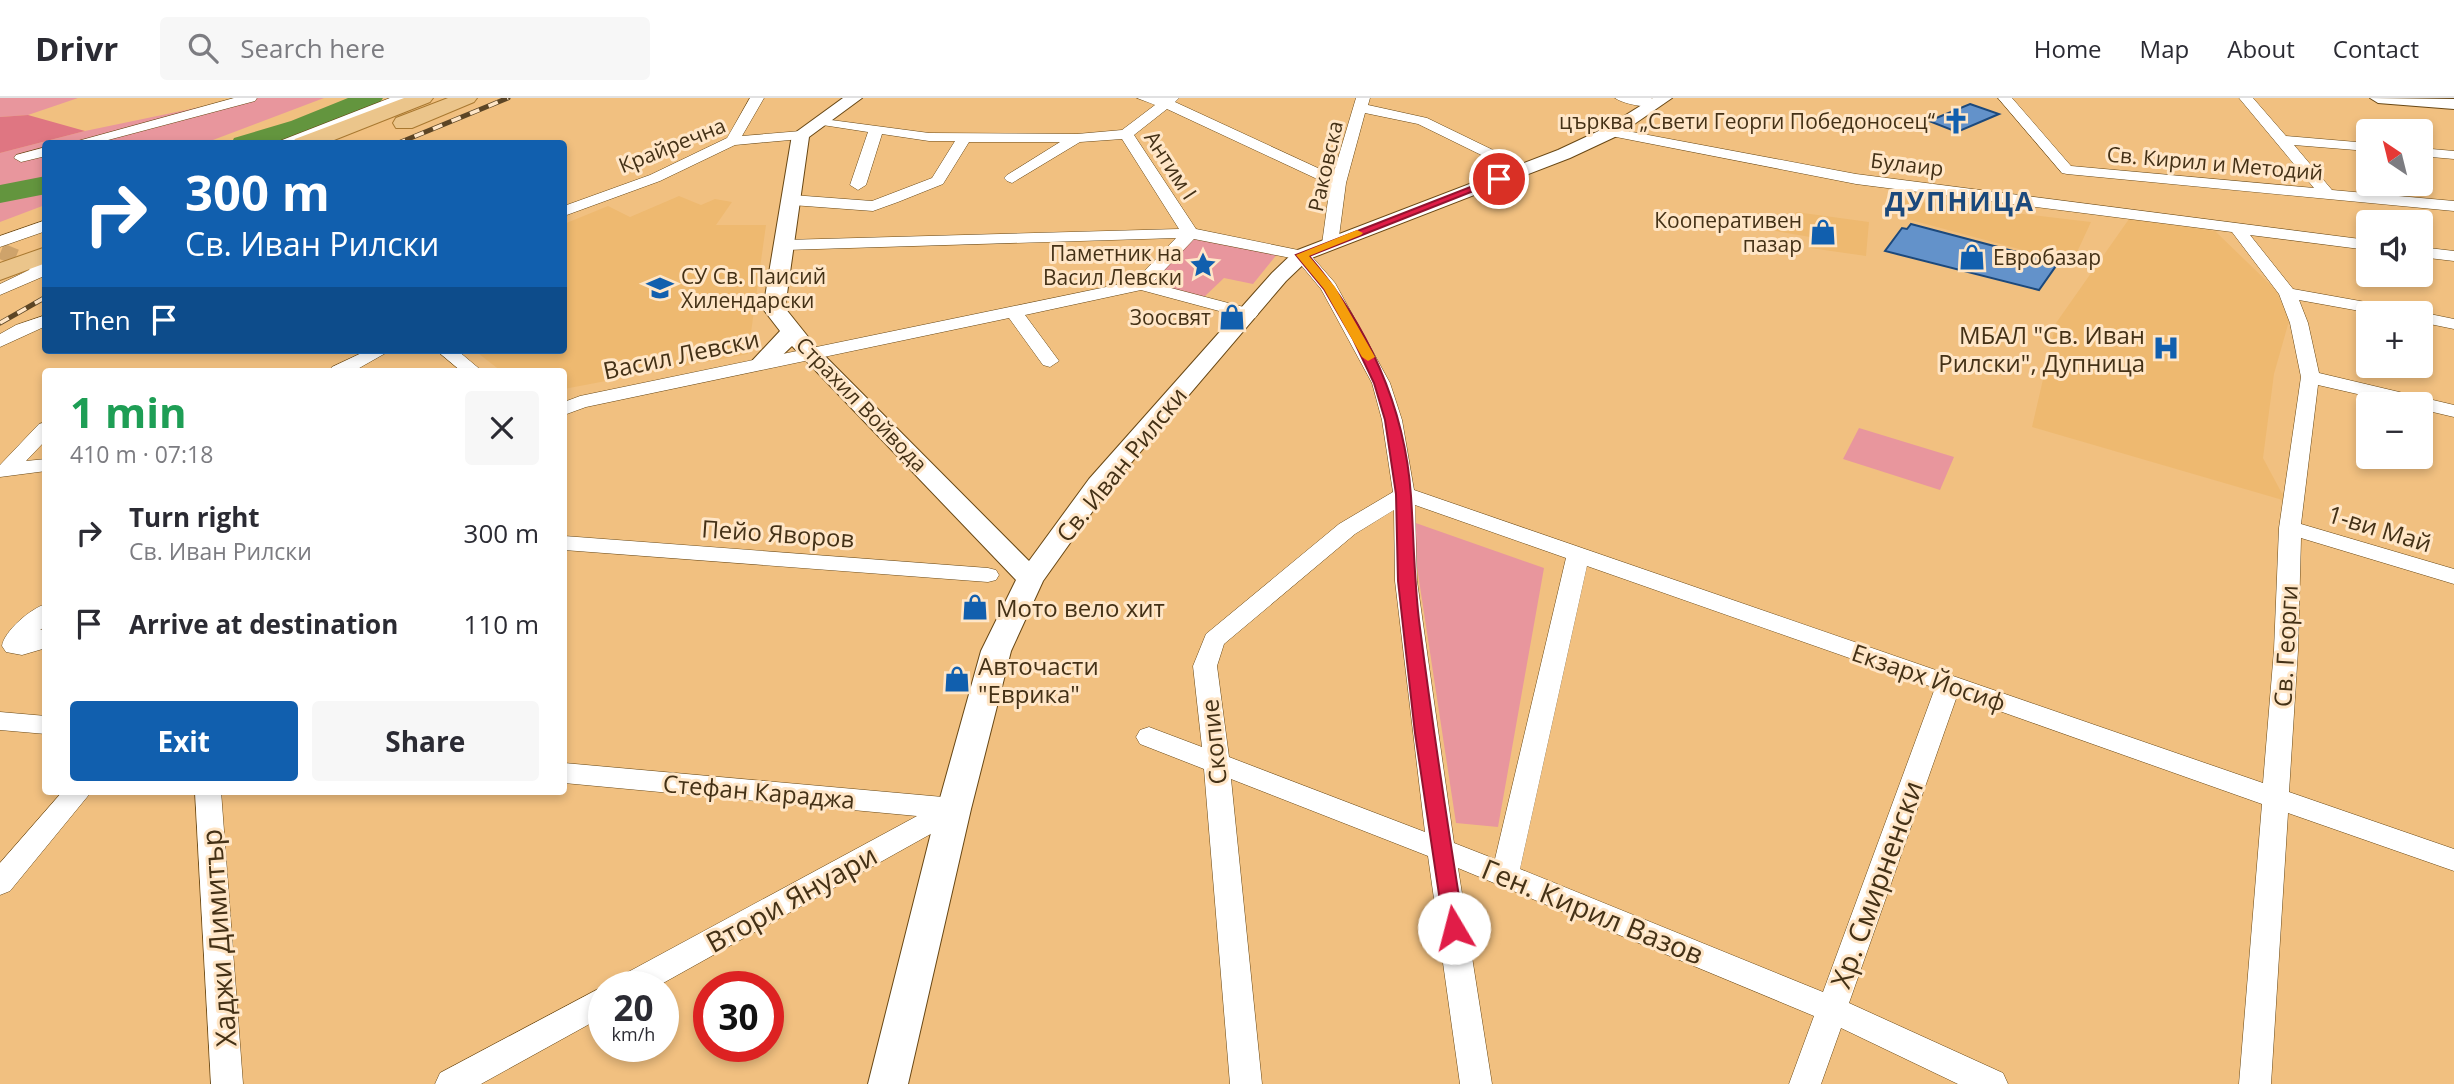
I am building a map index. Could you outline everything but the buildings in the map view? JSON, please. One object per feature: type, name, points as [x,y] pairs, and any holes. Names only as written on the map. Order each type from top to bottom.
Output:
[{"type":"main road","points":[[313,140],[423,98]]},
{"type":"main road","points":[[341,140],[448,98]]},
{"type":"main road","points":[[358,140],[467,98]]},
{"type":"main road","points":[[0,255],[42,243]]},
{"type":"main road","points":[[0,255],[42,260]]},
{"type":"street","points":[[89,140],[250,98]]},
{"type":"street","points":[[290,140],[403,98]]},
{"type":"street","points":[[732,141],[757,98]]},
{"type":"street","points":[[801,135],[854,98]]},
{"type":"street","points":[[1144,98],[1168,100],[1338,183]]},
{"type":"street","points":[[1622,98],[1660,101]]},
{"type":"street","name":"Св. Кирил и Методий","points":[[2005,98],[2067,170],[2454,206]]},
{"type":"street","points":[[2246,98],[2328,195]]},
{"type":"street","points":[[2378,98],[2454,104]]},
{"type":"street","name":"Антим I","points":[[1168,100],[1126,134],[1190,233]]},
{"type":"street","name":"Св. Иван Рилски","points":[[888,1084],[954,810],[996,651],[1030,579],[1098,485],[1279,277],[1302,255],[1524,170],[1611,132],[1660,101]]},
{"type":"street","points":[[1362,103],[1422,121],[1524,170]]},
{"type":"street","name":"Раковска","points":[[1330,244],[1338,183],[1362,103]]},
{"type":"street","points":[[821,121],[929,137],[1077,138],[1126,134]]},
{"type":"street","points":[[858,185],[876,130]]},
{"type":"street","name":"Булаир","points":[[1611,132],[1856,179],[2356,243]]},
{"type":"street","name":"Крайречна","points":[[567,210],[655,178],[732,141],[801,135]]},
{"type":"street","name":"Страхил Войвода","points":[[801,135],[774,309],[810,353],[1030,579]]},
{"type":"street","points":[[792,200],[873,206],[893,199],[937,181],[965,137]]},
{"type":"street","points":[[1012,178],[1077,138]]},
{"type":"street","points":[[2282,140],[2356,147]]},
{"type":"street","points":[[21,158],[42,152]]},
{"type":"street","points":[[2433,153],[2454,155]]},
{"type":"street","name":"Св. Георги","points":[[2237,228],[2287,293],[2299,323],[2310,377],[2290,528],[2276,800],[2255,1084]]},
{"type":"street","points":[[0,255],[42,229]]},
{"type":"street","points":[[785,245],[1190,233],[1302,255],[1329,287],[1381,383],[1392,420],[1404,494],[1406,581],[1424,733],[1476,1084]]},
{"type":"street","points":[[1190,233],[1141,285],[1249,314]]},
{"type":"street","points":[[2433,254],[2454,256]]},
{"type":"street","points":[[0,290],[36,273],[42,260]]},
{"type":"street","name":"Васил Левски","points":[[567,408],[580,402],[761,363],[1141,285]]},
{"type":"street","points":[[2287,293],[2356,305]]},
{"type":"street","points":[[1013,311],[1049,361]]},
{"type":"street","points":[[2433,320],[2454,324]]},
{"type":"street","points":[[0,342],[22,328],[42,321]]},
{"type":"street","points":[[761,363],[792,330]]},
{"type":"street","points":[[345,368],[374,354]]},
{"type":"street","points":[[450,354],[469,368]]},
{"type":"street","points":[[2310,377],[2454,411]]},
{"type":"street","points":[[3,470],[42,432]]},
{"type":"street","points":[[3,470],[42,465]]},
{"type":"street","name":"Екзарх Йосиф","points":[[1404,494],[2454,860]]},
{"type":"street","name":"Скопие","points":[[1246,1084],[1205,666],[1214,640],[1347,529],[1404,494]]},
{"type":"street","name":"1-ви Май","points":[[2290,528],[2454,577]]},
{"type":"street","name":"Пейо Яворов","points":[[567,543],[988,575]]},
{"type":"street","points":[[1505,875],[1578,556]]},
{"type":"street","points":[[42,616],[14,640],[13,646],[20,648],[42,639]]},
{"type":"street","name":"Хр. Смирненски","points":[[1805,1084],[1949,684]]},
{"type":"street","points":[[0,721],[42,725]]},
{"type":"street","name":"Ген. Кирил Вазов","points":[[1149,737],[1443,850],[1831,1009],[1992,1084]]},
{"type":"street","name":"Стефан Караджа","points":[[567,773],[954,810]]},
{"type":"street","points":[[0,884],[76,795]]},
{"type":"street","name":"Хаджи Димитър","points":[[208,795],[227,1084]]},
{"type":"street","name":"Втори Януари","points":[[657,971],[954,810]]},
{"type":"street","points":[[450,1084],[588,1009]]},
{"type":"shaded area","points":[[0,98],[78,98],[28,115],[0,117]]},
{"type":"shaded area","points":[[244,98],[324,98],[213,140],[50,140]]},
{"type":"shaded area","points":[[28,115],[85,131],[0,153],[0,117]]},
{"type":"shaded area","points":[[42,142],[42,206],[0,222],[0,153]]},
{"type":"shaded area","name":"СУ Св. Паисий Хилендарски","points":[[679,196],[701,205],[715,199],[732,202],[716,225],[766,225],[748,354],[567,388],[567,368],[497,368],[479,354],[567,354],[567,223],[608,206],[630,217]]},
{"type":"shaded area","points":[[1902,200],[2091,222],[2072,263],[1903,218]]},
{"type":"shaded area","name":"Кооперативен пазар","points":[[1796,212],[1869,222],[1866,256],[1810,248],[1810,237],[1746,226],[1749,216],[1792,222]]},
{"type":"shaded area","name":"МБАЛ \"Св. Иван Рилски\", Дупница","points":[[2129,219],[2215,231],[2276,290],[2289,321],[2274,374],[2263,458],[2286,501],[2032,427],[2056,323]]},
{"type":"shaded area","points":[[1192,237],[1278,253],[1253,284],[1224,278],[1203,298],[1144,284]]},
{"type":"shaded area","points":[[1859,428],[1954,457],[1940,490],[1843,459]]},
{"type":"shaded area","points":[[1410,521],[1544,568],[1498,827],[1456,823]]},
{"type":"waterway","points":[[257,140],[301,127],[370,98]]},
{"type":"waterway","points":[[0,194],[42,186]]},
{"type":"tunnel","points":[[1,251],[39,267]]},
{"type":"railway","points":[[406,140],[508,98]]},
{"type":"railway","points":[[0,323],[42,299]]},
{"type":"slow traffic","points":[[1357,233],[1302,255],[1329,287],[1368,357]]},
{"type":"place","name":"църква „Свети Георги Победоносец“","points":[[1956,121]]},
{"type":"place","name":"Кооперативен пазар","points":[[1823,232]]},
{"type":"place","name":"Евробазар","points":[[1972,257]]},
{"type":"place","name":"Паметник на Васил Левски","points":[[1203,265]]},
{"type":"place","name":"СУ Св. Паисий Хилендарски","points":[[660,288]]},
{"type":"place","name":"Зоосвят","points":[[1232,317]]},
{"type":"place","name":"МБАЛ \"Св. Иван Рилски\", Дупница","points":[[2166,348]]},
{"type":"place","name":"Мото вело хит","points":[[975,607]]},
{"type":"place","name":"Авточасти \"Еврика\"","points":[[957,679]]},
{"type":"district","name":"ДУПНИЦА","points":[[1960,201]]},
{"type":"route","points":[[1454,928],[1424,733],[1406,581],[1404,494],[1392,420],[1381,383],[1359,339],[1329,287],[1302,255],[1499,179]]}]
